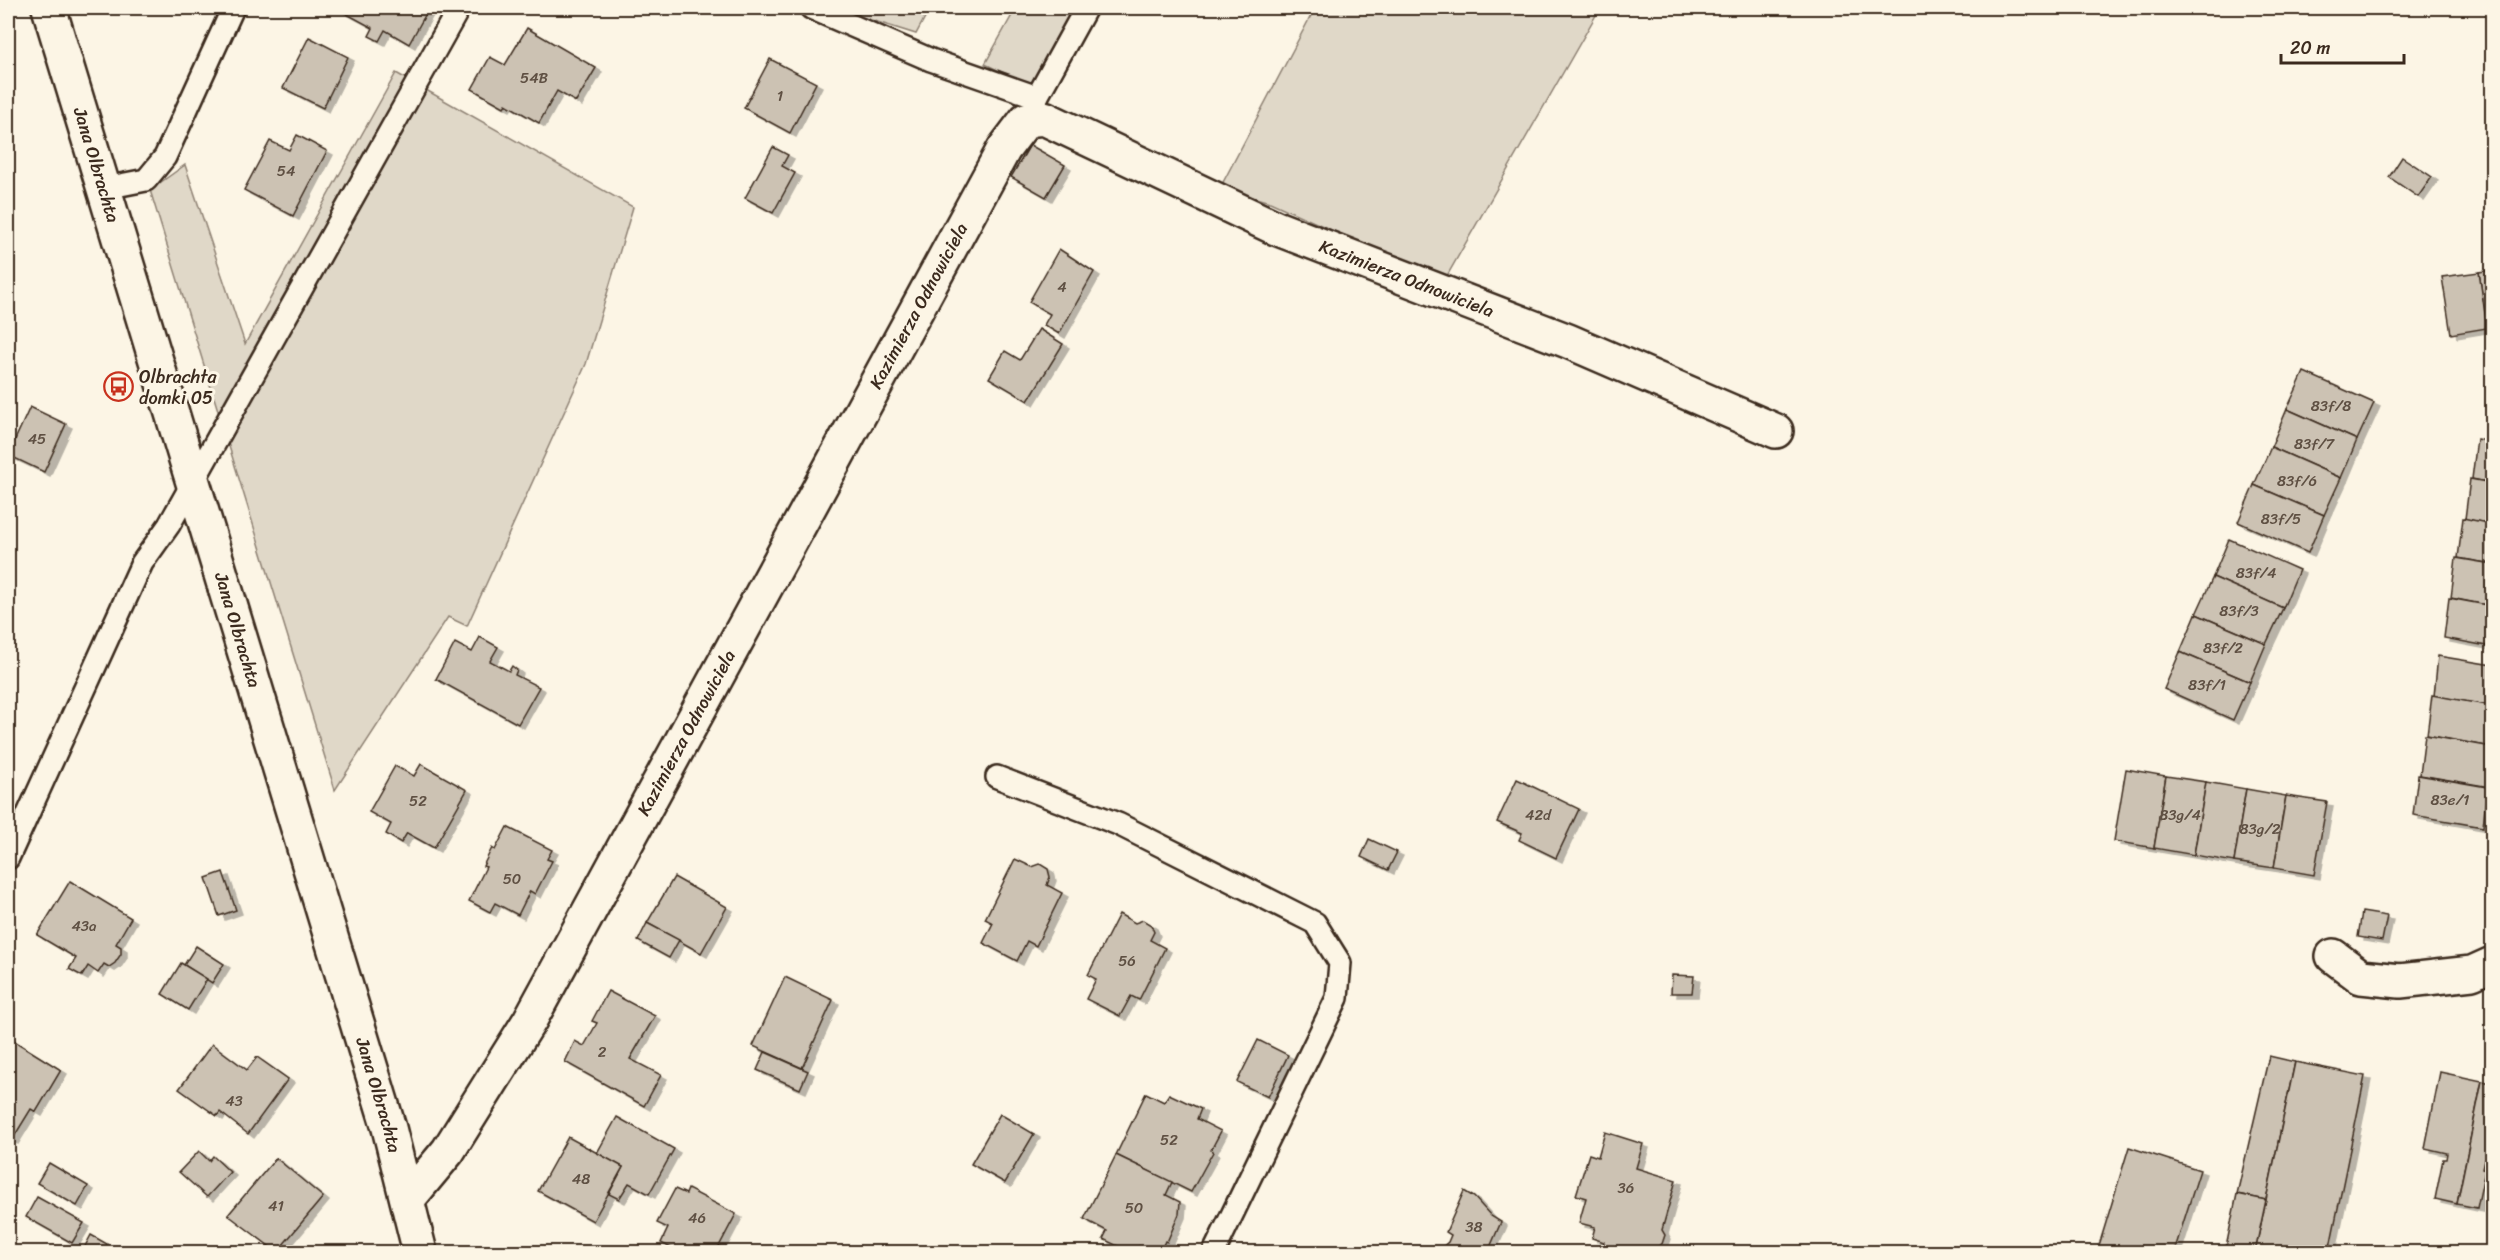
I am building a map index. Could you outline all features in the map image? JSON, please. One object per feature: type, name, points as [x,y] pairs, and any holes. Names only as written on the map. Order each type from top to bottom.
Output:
[{"type":"street","name":"Jana Olbrachta","points":[[49,8],[194,480],[408,1199],[420,1252]]},
{"type":"street","name":"Kazimierza Odnowiciela","points":[[408,1199],[448,1151],[530,1020],[1004,149],[1035,109],[1044,118],[1276,228],[1568,342],[1776,431]]},
{"type":"street","points":[[2333,956],[2361,977],[2400,981],[2472,973],[2493,964]]},
{"type":"lane","points":[[105,188],[146,180],[165,157],[233,8]]},
{"type":"lane","points":[[8,858],[142,563],[168,525],[194,480],[459,8]]},
{"type":"lane","points":[[812,8],[1035,109],[1086,8]]},
{"type":"lane","points":[[997,777],[1118,824],[1316,923],[1340,963],[1337,998],[1214,1252]]},
{"type":"shaded area","points":[[862,8],[930,8],[916,34],[858,16]]},
{"type":"shaded area","points":[[1016,8],[1075,8],[1032,86],[985,64]]},
{"type":"shaded area","points":[[1315,8],[1600,8],[1444,281],[1270,202],[1220,188]]},
{"type":"shaded area","points":[[396,73],[633,207],[586,364],[467,626],[448,617],[335,790],[150,190],[185,165],[245,344]]},
{"type":"building","points":[[336,8],[429,8],[409,44],[385,30],[379,41],[369,36],[373,28]]},
{"type":"building","points":[[527,28],[596,68],[576,102],[557,91],[539,123],[506,104],[504,107],[472,89],[490,57],[505,65]]},
{"type":"building","points":[[309,37],[348,57],[323,108],[283,88]]},
{"type":"building","points":[[770,59],[816,83],[790,133],[744,108]]},
{"type":"building","points":[[297,135],[327,151],[293,216],[244,190],[270,141],[289,150]]},
{"type":"building","points":[[1030,145],[1065,165],[1046,197],[1011,177]]},
{"type":"building","points":[[773,147],[788,155],[782,166],[795,173],[773,213],[745,198]]},
{"type":"building","points":[[2402,157],[2432,177],[2418,197],[2389,177]]},
{"type":"building","points":[[1059,249],[1094,272],[1059,334],[1044,325],[1050,314],[1029,302]]},
{"type":"building","points":[[2492,270],[2492,327],[2487,328],[2479,272]]},
{"type":"building","points":[[2479,272],[2487,328],[2451,334],[2442,277]]},
{"type":"building","points":[[1039,329],[1063,344],[1028,401],[989,378],[1005,351],[1020,360]]},
{"type":"building","points":[[2304,372],[2374,403],[2357,440],[2287,409]]},
{"type":"building","points":[[30,407],[66,424],[44,472],[8,455]]},
{"type":"building","points":[[2287,409],[2357,440],[2341,478],[2271,447]]},
{"type":"building","points":[[2477,439],[2492,442],[2492,483],[2472,479]]},
{"type":"building","points":[[2271,447],[2341,478],[2324,515],[2254,485]]},
{"type":"building","points":[[2470,479],[2492,483],[2492,524],[2465,519]]},
{"type":"building","points":[[2254,485],[2324,515],[2308,553],[2238,522]]},
{"type":"building","points":[[2463,518],[2492,524],[2492,564],[2458,558]]},
{"type":"building","points":[[2229,539],[2299,570],[2283,608],[2213,577]]},
{"type":"building","points":[[2456,558],[2492,564],[2492,606],[2451,598]]},
{"type":"building","points":[[2213,577],[2283,608],[2266,644],[2196,614]]},
{"type":"building","points":[[2449,598],[2492,606],[2492,647],[2444,638]]},
{"type":"building","points":[[2196,614],[2266,644],[2250,682],[2180,652]]},
{"type":"building","points":[[480,637],[498,647],[490,661],[509,671],[512,666],[517,670],[515,675],[539,687],[518,724],[436,679],[455,643],[472,652]]},
{"type":"building","points":[[2180,652],[2250,682],[2233,720],[2164,689]]},
{"type":"building","points":[[2438,656],[2492,665],[2492,706],[2434,696]]},
{"type":"building","points":[[2432,695],[2492,706],[2492,747],[2427,735]]},
{"type":"building","points":[[2425,735],[2492,747],[2490,787],[2420,775]]},
{"type":"building","points":[[421,764],[467,790],[434,848],[407,833],[401,843],[386,834],[391,824],[369,812],[395,766],[414,776]]},
{"type":"building","points":[[2126,769],[2166,776],[2154,848],[2114,841]]},
{"type":"building","points":[[2418,775],[2487,787],[2483,827],[2413,815]]},
{"type":"building","points":[[2166,776],[2206,782],[2194,855],[2154,848]]},
{"type":"building","points":[[1517,779],[1579,809],[1556,858],[1519,840],[1522,833],[1497,822]]},
{"type":"building","points":[[2206,782],[2246,789],[2234,862],[2194,855]]},
{"type":"building","points":[[2246,789],[2286,796],[2274,868],[2234,862]]},
{"type":"building","points":[[2286,796],[2327,802],[2314,875],[2274,868]]},
{"type":"building","points":[[507,827],[552,850],[547,859],[552,861],[535,894],[530,891],[518,915],[495,903],[490,912],[469,901],[486,867],[483,866],[492,848],[495,850]]},
{"type":"building","points":[[1369,839],[1397,852],[1388,870],[1361,857]]},
{"type":"building","points":[[1015,859],[1032,867],[1040,864],[1048,869],[1050,877],[1047,885],[1062,893],[1036,946],[1027,941],[1017,961],[983,943],[993,923],[985,919]]},
{"type":"building","points":[[223,872],[236,910],[219,916],[206,878]]},
{"type":"building","points":[[674,877],[727,907],[701,953],[647,923]]},
{"type":"building","points":[[70,881],[131,918],[116,944],[121,947],[121,954],[109,967],[104,964],[98,973],[88,966],[82,976],[69,969],[76,958],[37,935]]},
{"type":"building","points":[[2362,912],[2387,916],[2382,941],[2358,937]]},
{"type":"building","points":[[1119,914],[1135,923],[1143,920],[1151,925],[1154,932],[1150,940],[1165,948],[1139,1000],[1131,996],[1120,1016],[1086,999],[1096,979],[1088,975]]},
{"type":"building","points":[[647,923],[679,940],[669,958],[638,941]]},
{"type":"building","points":[[196,946],[224,964],[212,983],[184,965]]},
{"type":"building","points":[[181,963],[207,979],[188,1010],[162,994]]},
{"type":"building","points":[[1672,975],[1694,976],[1692,993],[1671,993]]},
{"type":"building","points":[[785,977],[833,1000],[802,1068],[753,1046]]},
{"type":"building","points":[[608,991],[655,1016],[630,1059],[661,1075],[644,1106],[565,1062],[575,1041],[584,1046],[597,1023],[592,1021]]},
{"type":"building","points":[[8,1037],[61,1070],[36,1112],[31,1109],[12,1140],[8,1138]]},
{"type":"building","points":[[1258,1040],[1288,1055],[1268,1097],[1237,1082]]},
{"type":"building","points":[[212,1044],[247,1070],[257,1057],[288,1079],[248,1134],[220,1112],[217,1116],[179,1089]]},
{"type":"building","points":[[765,1052],[808,1071],[800,1089],[757,1070]]},
{"type":"building","points":[[2269,1056],[2295,1062],[2266,1200],[2237,1194]]},
{"type":"building","points":[[2295,1062],[2365,1076],[2329,1252],[2255,1252]]},
{"type":"building","points":[[2440,1072],[2482,1081],[2457,1204],[2435,1199],[2443,1159],[2446,1159],[2447,1153],[2425,1148]]},
{"type":"building","points":[[2482,1081],[2492,1083],[2492,1162],[2484,1160],[2482,1169],[2485,1170],[2477,1208],[2457,1204]]},
{"type":"building","points":[[1146,1093],[1164,1102],[1169,1094],[1201,1109],[1197,1119],[1221,1131],[1211,1150],[1213,1152],[1191,1192],[1116,1155]]},
{"type":"building","points":[[1000,1114],[1034,1134],[1005,1183],[971,1164]]},
{"type":"building","points":[[617,1117],[674,1149],[649,1194],[629,1183],[619,1199],[609,1194],[623,1167],[597,1153]]},
{"type":"building","points":[[1605,1132],[1643,1144],[1636,1168],[1676,1180],[1662,1230],[1665,1235],[1662,1244],[1655,1252],[1627,1252],[1603,1245],[1604,1242],[1592,1238],[1595,1227],[1579,1223],[1586,1198],[1576,1195],[1589,1154],[1598,1157]]},
{"type":"building","points":[[568,1137],[623,1167],[593,1221],[538,1191]]},
{"type":"building","points":[[2129,1147],[2200,1170],[2174,1252],[2097,1252]]},
{"type":"building","points":[[199,1151],[209,1161],[213,1156],[230,1172],[207,1197],[179,1172]]},
{"type":"building","points":[[1116,1155],[1172,1182],[1166,1195],[1180,1202],[1179,1214],[1160,1252],[1152,1252],[1139,1246],[1135,1252],[1130,1252],[1103,1239],[1107,1231],[1084,1219]]},
{"type":"building","points":[[276,1158],[323,1197],[277,1252],[228,1215]]},
{"type":"building","points":[[49,1163],[88,1186],[77,1206],[37,1183]]},
{"type":"building","points":[[675,1189],[686,1194],[688,1189],[736,1214],[716,1252],[679,1252],[661,1243],[668,1228],[657,1223]]},
{"type":"building","points":[[1464,1191],[1474,1197],[1491,1216],[1501,1222],[1488,1252],[1437,1252],[1448,1242],[1451,1235],[1446,1232]]},
{"type":"building","points":[[2237,1194],[2266,1200],[2255,1252],[2225,1252]]},
{"type":"building","points":[[37,1197],[84,1223],[72,1243],[26,1217]]},
{"type":"building","points":[[91,1235],[107,1244],[103,1252],[82,1252]]},
{"type":"place","name":"Olbrachta domki 05","points":[[118,387]]}]
